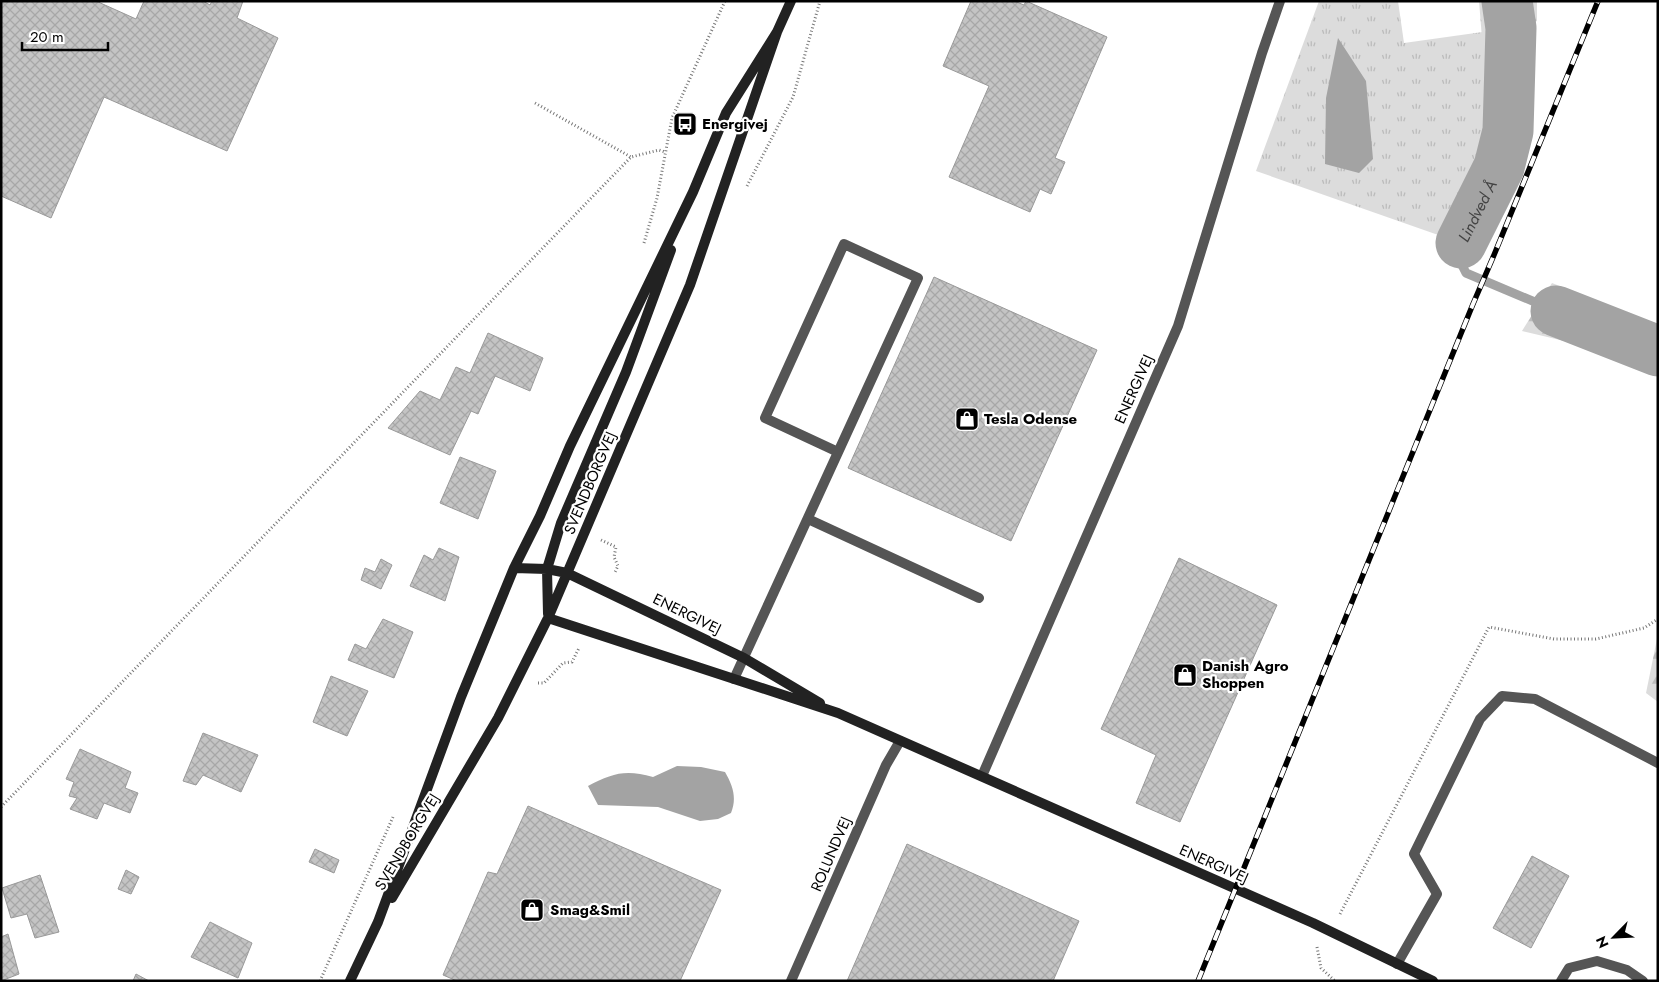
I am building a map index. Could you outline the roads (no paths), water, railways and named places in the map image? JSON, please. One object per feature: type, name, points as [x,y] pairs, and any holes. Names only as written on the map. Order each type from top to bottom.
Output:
[{"type":"main road","name":"SVENDBORGVEJ","points":[[350,981],[378,922],[498,718],[548,618],[690,285],[777,32],[791,1]]},
{"type":"main road","name":"SVENDBORGVEJ","points":[[378,922],[461,696],[514,568],[540,516],[570,446],[693,192],[726,113],[777,32]]},
{"type":"main road","points":[[548,618],[546,569],[561,524],[626,372],[693,192]]},
{"type":"main road","name":"ENERGIVEJ","points":[[514,568],[546,569],[567,573],[744,658],[838,713],[1313,923],[1433,981]]},
{"type":"main road","name":"ENERGIVEJ","points":[[548,618],[838,713]]},
{"type":"street","name":"ENERGIVEJ","points":[[982,776],[1178,326],[1262,53],[1280,1]]},
{"type":"street","points":[[734,679],[918,278],[844,244],[765,418],[838,452]]},
{"type":"street","points":[[808,519],[979,598]]},
{"type":"street","points":[[1397,964],[1437,894],[1414,854],[1480,719],[1502,696],[1536,698],[1658,763]]},
{"type":"street","name":"ROLUNDVEJ","points":[[792,981],[886,765],[900,741]]},
{"type":"street","points":[[1561,981],[1569,968],[1597,961],[1627,970],[1643,981]]},
{"type":"waterway","name":"Lindved Å","points":[[1461,243],[1499,167],[1508,131],[1511,28],[1507,1]]},
{"type":"waterway","name":"Lindved Å","points":[[1461,243],[1456,253],[1466,273],[1556,311]]},
{"type":"waterway","name":"Lindved Å","points":[[1556,311],[1658,351]]},
{"type":"railway","points":[[1198,981],[1598,1]]},
{"type":"place","name":"Energivej","points":[[685,124]]},
{"type":"place","name":"Tesla Odense","points":[[967,419]]},
{"type":"place","name":"Danish Agro Shoppen","points":[[1185,675]]},
{"type":"place","name":"Smag&Smil","points":[[532,910]]}]
